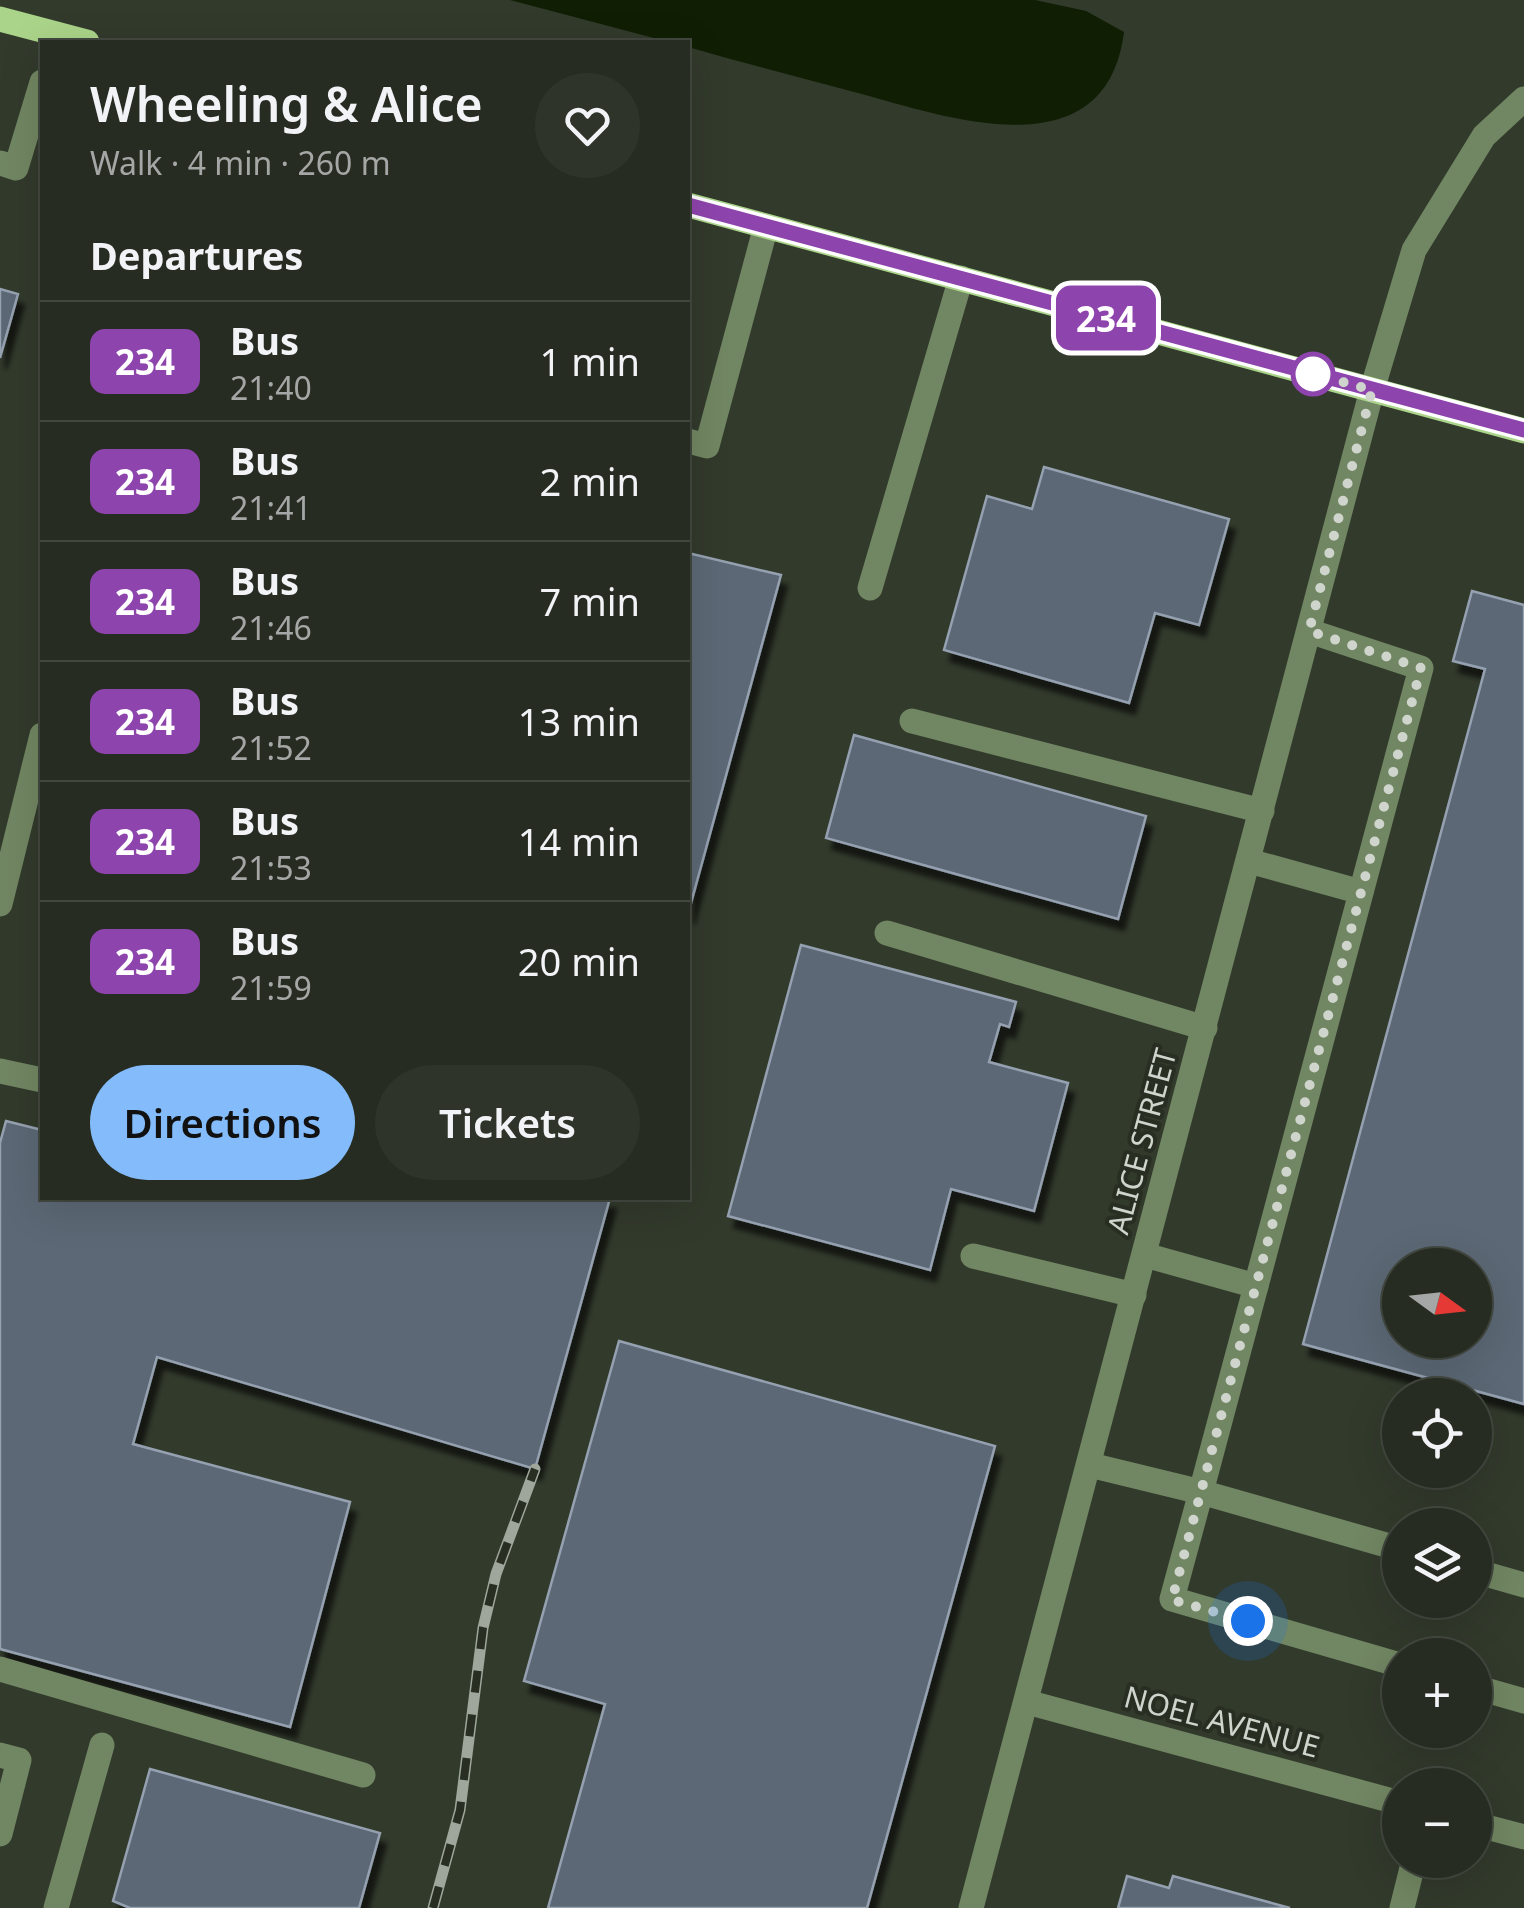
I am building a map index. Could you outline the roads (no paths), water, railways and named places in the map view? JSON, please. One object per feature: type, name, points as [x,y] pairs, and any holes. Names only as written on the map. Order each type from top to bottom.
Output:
[{"type":"main road","points":[[0,19],[56,38]]},
{"type":"main road","points":[[690,205],[1524,430]]},
{"type":"street","points":[[0,163],[16,168],[40,89]]},
{"type":"street","name":"ALICE STREET","points":[[971,1908],[1372,390],[1414,250],[1484,136],[1524,99]]},
{"type":"street","points":[[690,442],[707,446],[766,226]]},
{"type":"street","points":[[870,588],[961,278]]},
{"type":"street","points":[[1309,631],[1421,668],[1172,1600],[1382,1660]]},
{"type":"street","points":[[912,722],[1262,811]]},
{"type":"street","points":[[0,904],[40,743]]},
{"type":"street","points":[[1249,861],[1361,892]]},
{"type":"street","points":[[887,934],[1205,1028]]},
{"type":"street","points":[[0,1071],[40,1080]]},
{"type":"street","points":[[1145,1255],[1256,1286]]},
{"type":"street","points":[[973,1256],[1134,1295]]},
{"type":"street","points":[[1090,1465],[1382,1544]]},
{"type":"street","points":[[1492,1576],[1524,1585]]},
{"type":"street","points":[[0,1669],[363,1775]]},
{"type":"street","points":[[1492,1692],[1524,1701]]},
{"type":"street","name":"NOEL AVENUE","points":[[1028,1702],[1382,1798]]},
{"type":"street","points":[[56,1908],[102,1746]]},
{"type":"street","points":[[0,1756],[19,1760],[0,1834]]},
{"type":"street","points":[[1492,1829],[1524,1837]]},
{"type":"street","points":[[1402,1908],[1410,1878]]},
{"type":"railway","points":[[433,1908],[460,1810],[483,1628],[496,1574],[535,1469]]}]
